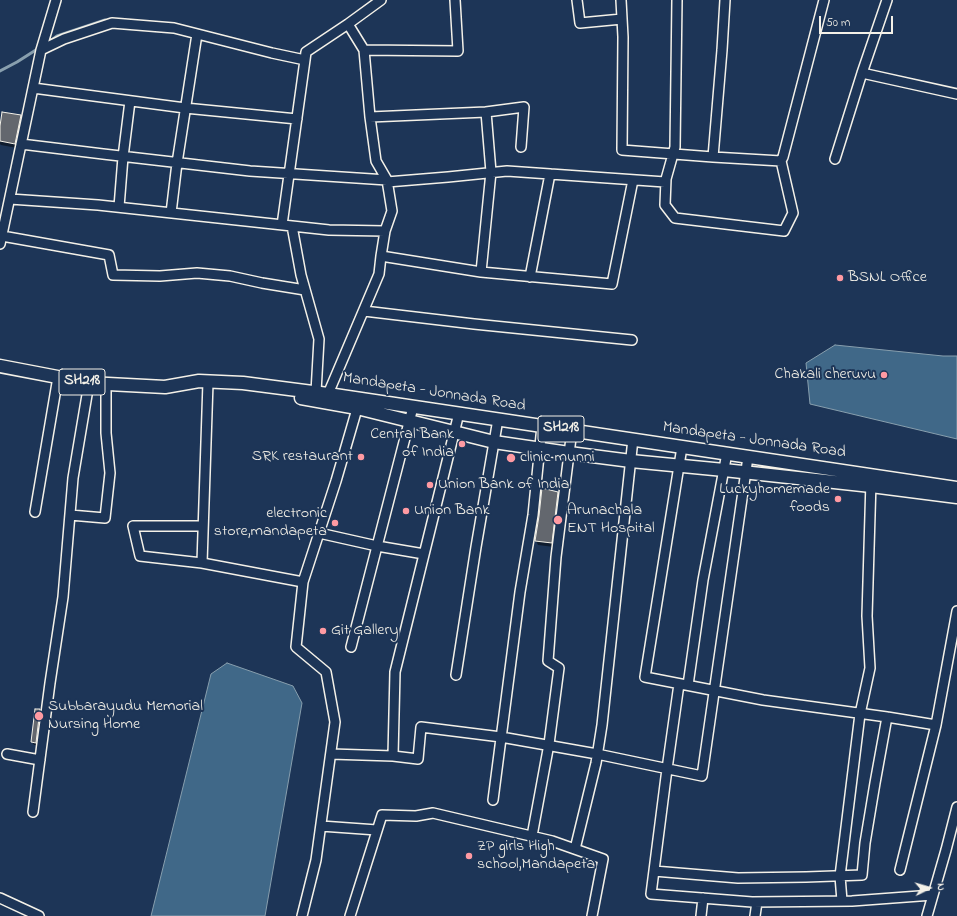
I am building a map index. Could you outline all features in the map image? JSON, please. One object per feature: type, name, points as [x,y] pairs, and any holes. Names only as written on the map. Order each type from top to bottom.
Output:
[{"type":"main road","name":"Mandapeta - Jonnada Road","points":[[0,366],[89,383],[165,387],[199,381],[208,385],[242,383],[322,393],[358,403],[413,407],[748,456],[871,481],[957,488]]},
{"type":"main road","name":"SH218","points":[[208,385],[296,397],[358,403],[409,421],[494,442],[631,461],[745,473],[871,481],[957,497]]},
{"type":"street","points":[[56,0],[41,50],[1,240],[109,255],[113,275],[160,276],[197,273],[230,276],[305,290]]},
{"type":"street","points":[[322,393],[320,339],[287,226],[290,173],[306,52],[381,0]]},
{"type":"street","points":[[364,50],[458,51],[455,0]]},
{"type":"street","points":[[577,0],[580,23],[622,19]]},
{"type":"street","points":[[621,0],[623,44],[622,150],[781,161]]},
{"type":"street","points":[[677,0],[675,147],[666,182],[664,205],[675,218],[784,231],[793,213],[781,161],[824,0]]},
{"type":"street","points":[[713,157],[725,0]]},
{"type":"street","points":[[835,158],[887,0]]},
{"type":"street","points":[[41,50],[64,39],[112,23],[174,28],[305,60]]},
{"type":"street","points":[[322,393],[364,311],[379,274],[385,231],[392,211],[387,181],[376,161],[370,118],[364,50],[348,24]]},
{"type":"street","points":[[171,213],[177,163],[197,34]]},
{"type":"street","points":[[862,73],[957,94]]},
{"type":"street","points":[[33,88],[185,108],[297,119]]},
{"type":"street","points":[[118,207],[130,101]]},
{"type":"street","points":[[370,118],[486,112],[524,107],[521,147]]},
{"type":"street","points":[[481,272],[491,172],[486,112]]},
{"type":"street","points":[[22,144],[250,171],[387,181],[507,171],[666,182]]},
{"type":"street","points":[[530,277],[550,174]]},
{"type":"street","points":[[381,256],[481,272],[612,284],[633,180]]},
{"type":"street","points":[[10,199],[98,204],[329,230],[385,231]]},
{"type":"street","points":[[364,311],[632,340]]},
{"type":"street","points":[[35,512],[58,377]]},
{"type":"street","points":[[33,812],[63,598],[73,478],[89,383]]},
{"type":"street","points":[[70,515],[105,518],[110,473],[106,433],[106,384]]},
{"type":"street","points":[[202,563],[208,385]]},
{"type":"street","points":[[302,916],[316,860],[335,722],[326,672],[296,647],[303,582],[336,481],[358,403]]},
{"type":"street","points":[[351,647],[413,407]]},
{"type":"street","points":[[393,756],[395,672],[459,414]]},
{"type":"street","points":[[456,675],[498,419]]},
{"type":"street","points":[[493,800],[520,592],[533,515],[542,426]]},
{"type":"street","points":[[532,836],[549,746],[559,668],[548,661],[556,557],[572,430]]},
{"type":"street","points":[[575,849],[597,754],[602,724],[633,440]]},
{"type":"street","points":[[682,447],[645,677],[763,700],[936,725]]},
{"type":"street","points":[[727,453],[667,769],[651,894],[757,902],[842,901],[933,895]]},
{"type":"street","points":[[331,754],[393,756],[418,759],[421,727],[501,737],[597,754],[702,776],[748,456]]},
{"type":"street","points":[[842,901],[840,876],[860,714],[870,668],[868,616],[871,481]]},
{"type":"street","points":[[203,526],[133,526],[140,556],[202,563],[303,582]]},
{"type":"street","points":[[319,533],[377,546],[424,554]]},
{"type":"street","points":[[900,870],[936,725],[957,612]]},
{"type":"street","points":[[654,871],[738,878],[862,876],[868,820],[887,717]]},
{"type":"street","points":[[6,754],[40,760]]},
{"type":"street","points":[[927,916],[957,807]]},
{"type":"street","points":[[350,916],[382,815],[416,816],[433,813],[552,841],[603,859],[592,916]]},
{"type":"street","points":[[321,826],[377,830]]},
{"type":"street","points":[[0,898],[39,916]]},
{"type":"street","points":[[701,916],[703,898]]},
{"type":"street","points":[[754,916],[757,902]]},
{"type":"water","points":[[835,345],[943,356],[957,356],[957,439],[810,404],[806,363]]},
{"type":"water","points":[[227,663],[293,686],[302,703],[265,916],[151,916],[211,674]]},
{"type":"building","points":[[2,112],[21,115],[15,144],[0,141]]},
{"type":"building","points":[[542,488],[558,492],[552,543],[535,541]]},
{"type":"building","points":[[35,709],[40,709],[36,743],[31,742]]},
{"type":"waterway","points":[[49,42],[57,36],[105,20]]},
{"type":"waterway","points":[[0,71],[39,48]]},
{"type":"place","name":"BSNL Office","points":[[840,278]]},
{"type":"place","name":"Chakali cheruvu","points":[[884,375]]},
{"type":"place","name":"Central Bank of India","points":[[462,444]]},
{"type":"place","name":"SRK restaurant","points":[[361,457]]},
{"type":"place","name":"clinic munni","points":[[511,458]]},
{"type":"place","name":"Union Bank of India","points":[[430,485]]},
{"type":"place","name":"Luckyhomemade foods","points":[[838,499]]},
{"type":"place","name":"Union Bank","points":[[406,511]]},
{"type":"place","name":"Arunachala ENT Hospital","points":[[558,520]]},
{"type":"place","name":"electronic store,mandapeta","points":[[335,523]]},
{"type":"place","name":"Git Gallery","points":[[323,631]]},
{"type":"place","name":"Subbarayudu Memorial Nursing Home","points":[[39,716]]},
{"type":"place","name":"ZP girls High school,Mandapeta","points":[[469,856]]}]
